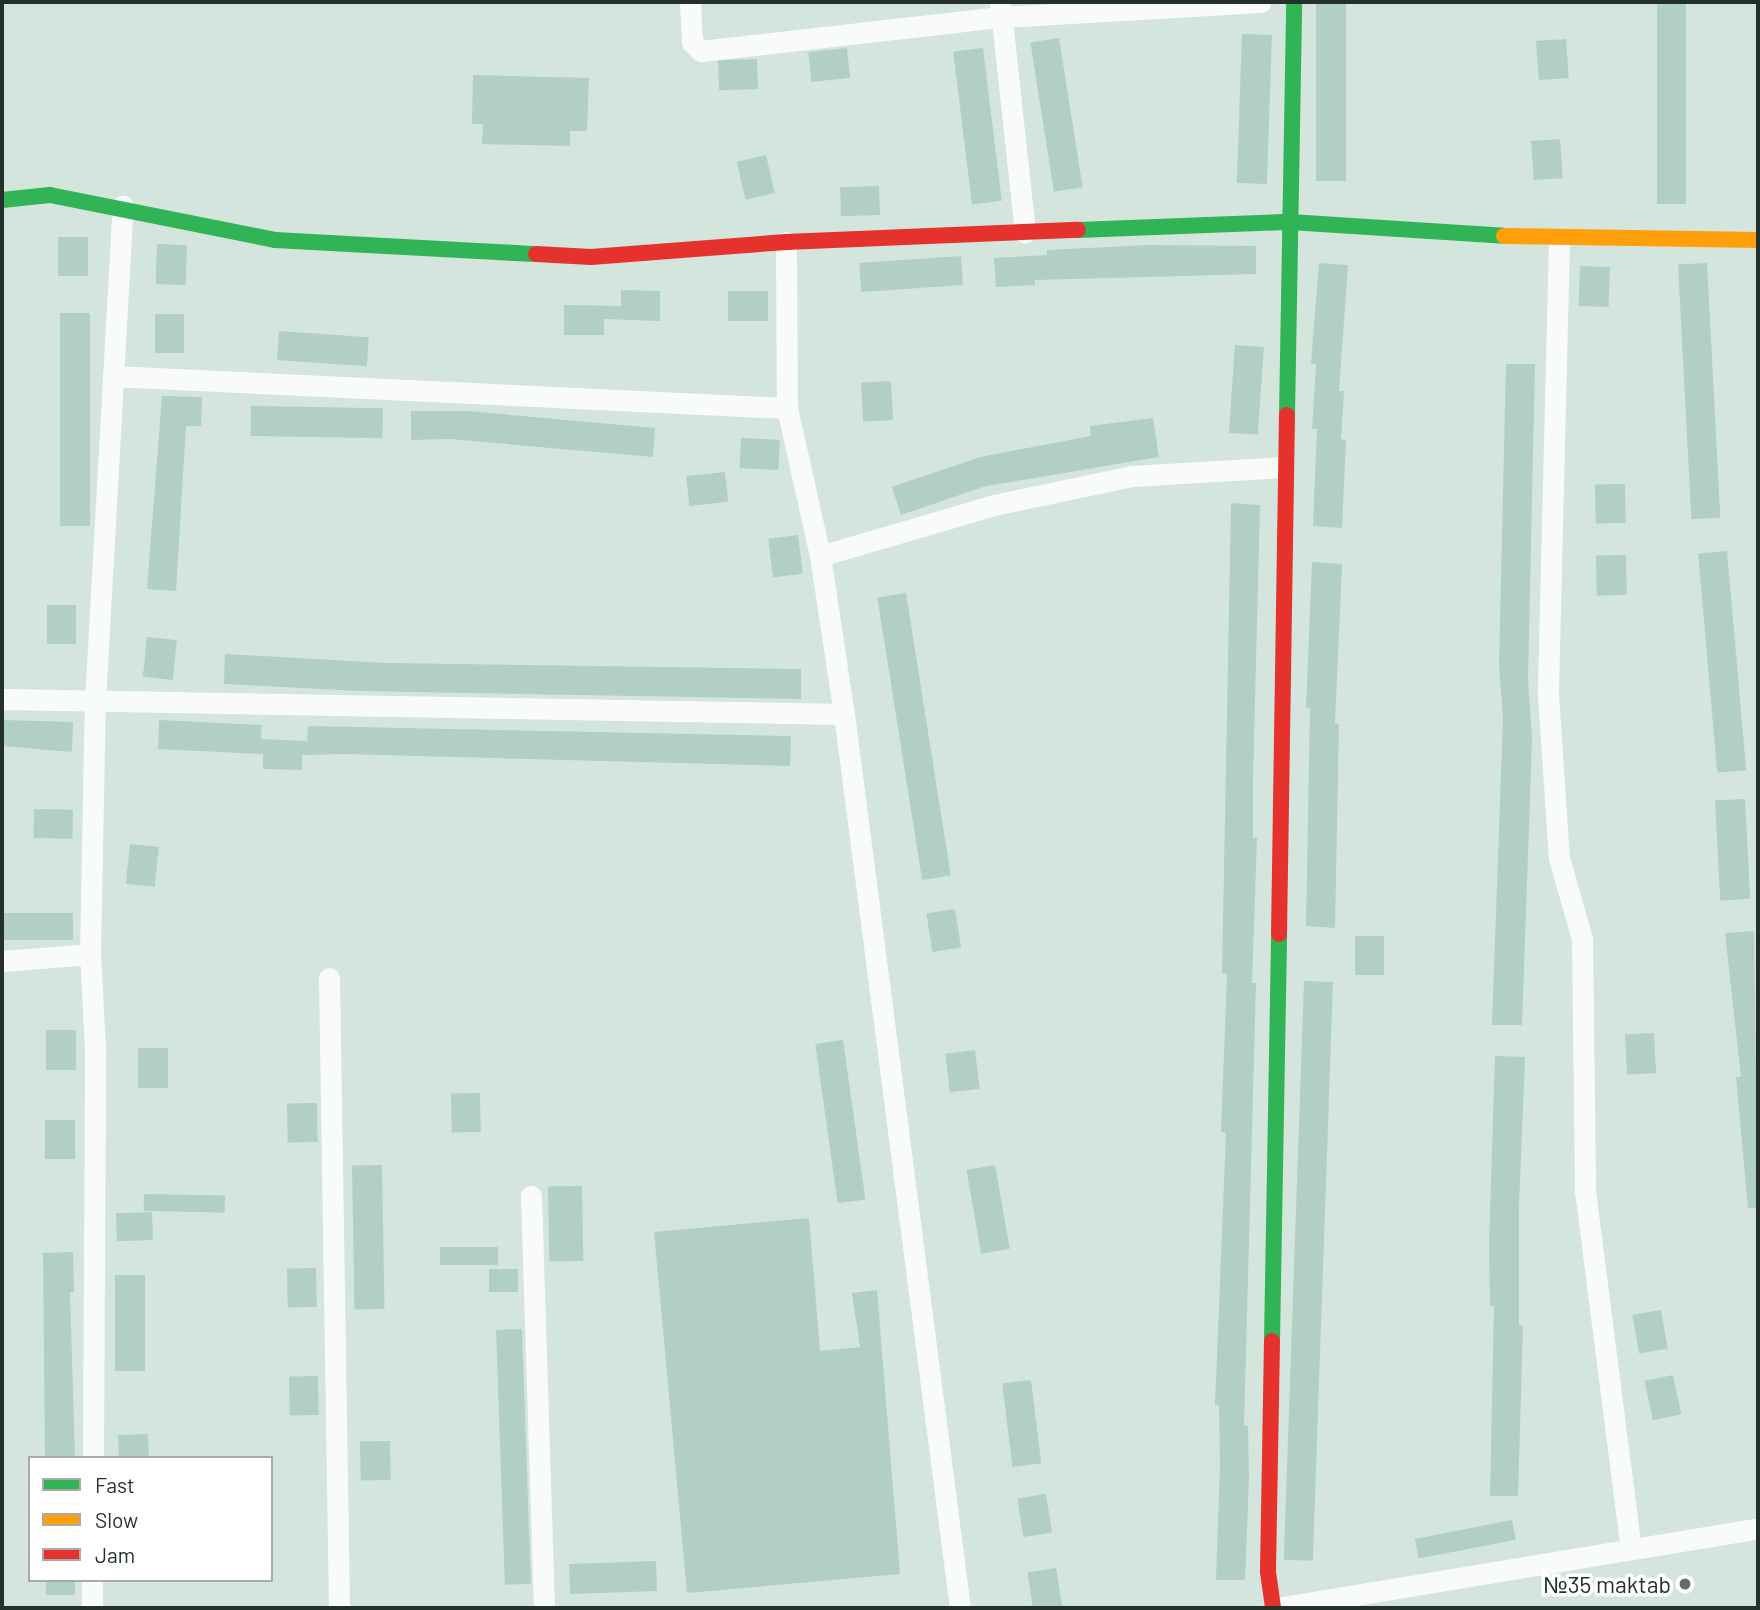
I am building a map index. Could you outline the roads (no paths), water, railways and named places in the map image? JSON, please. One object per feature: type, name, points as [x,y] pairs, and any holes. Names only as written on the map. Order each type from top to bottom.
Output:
[{"type":"street","points":[[690,2],[692,42],[701,51],[1001,9],[1261,2]]},
{"type":"street","points":[[1294,2],[1283,467],[1268,1572],[1275,1608],[1758,1528]]},
{"type":"street","points":[[1001,9],[1025,233]]},
{"type":"street","points":[[2,200],[50,195],[123,206],[275,240],[564,256],[786,242],[1290,222],[1559,239],[1758,240]]},
{"type":"street","points":[[93,1456],[95,1049],[89,954],[95,701],[123,206]]},
{"type":"street","points":[[1559,239],[1548,694],[1559,859],[1582,939],[1585,1191],[1631,1548]]},
{"type":"street","points":[[786,242],[787,408],[820,556],[844,714],[960,1608]]},
{"type":"street","points":[[113,376],[787,408]]},
{"type":"street","points":[[820,556],[994,505],[1132,476],[1283,467]]},
{"type":"street","points":[[2,699],[844,714]]},
{"type":"street","points":[[2,961],[89,954]]},
{"type":"street","points":[[329,978],[339,1608]]},
{"type":"street","points":[[531,1196],[544,1608]]},
{"type":"street","points":[[92,1582],[92,1608]]},
{"type":"place","name":"№35 maktab","points":[[1685,1584]]}]
